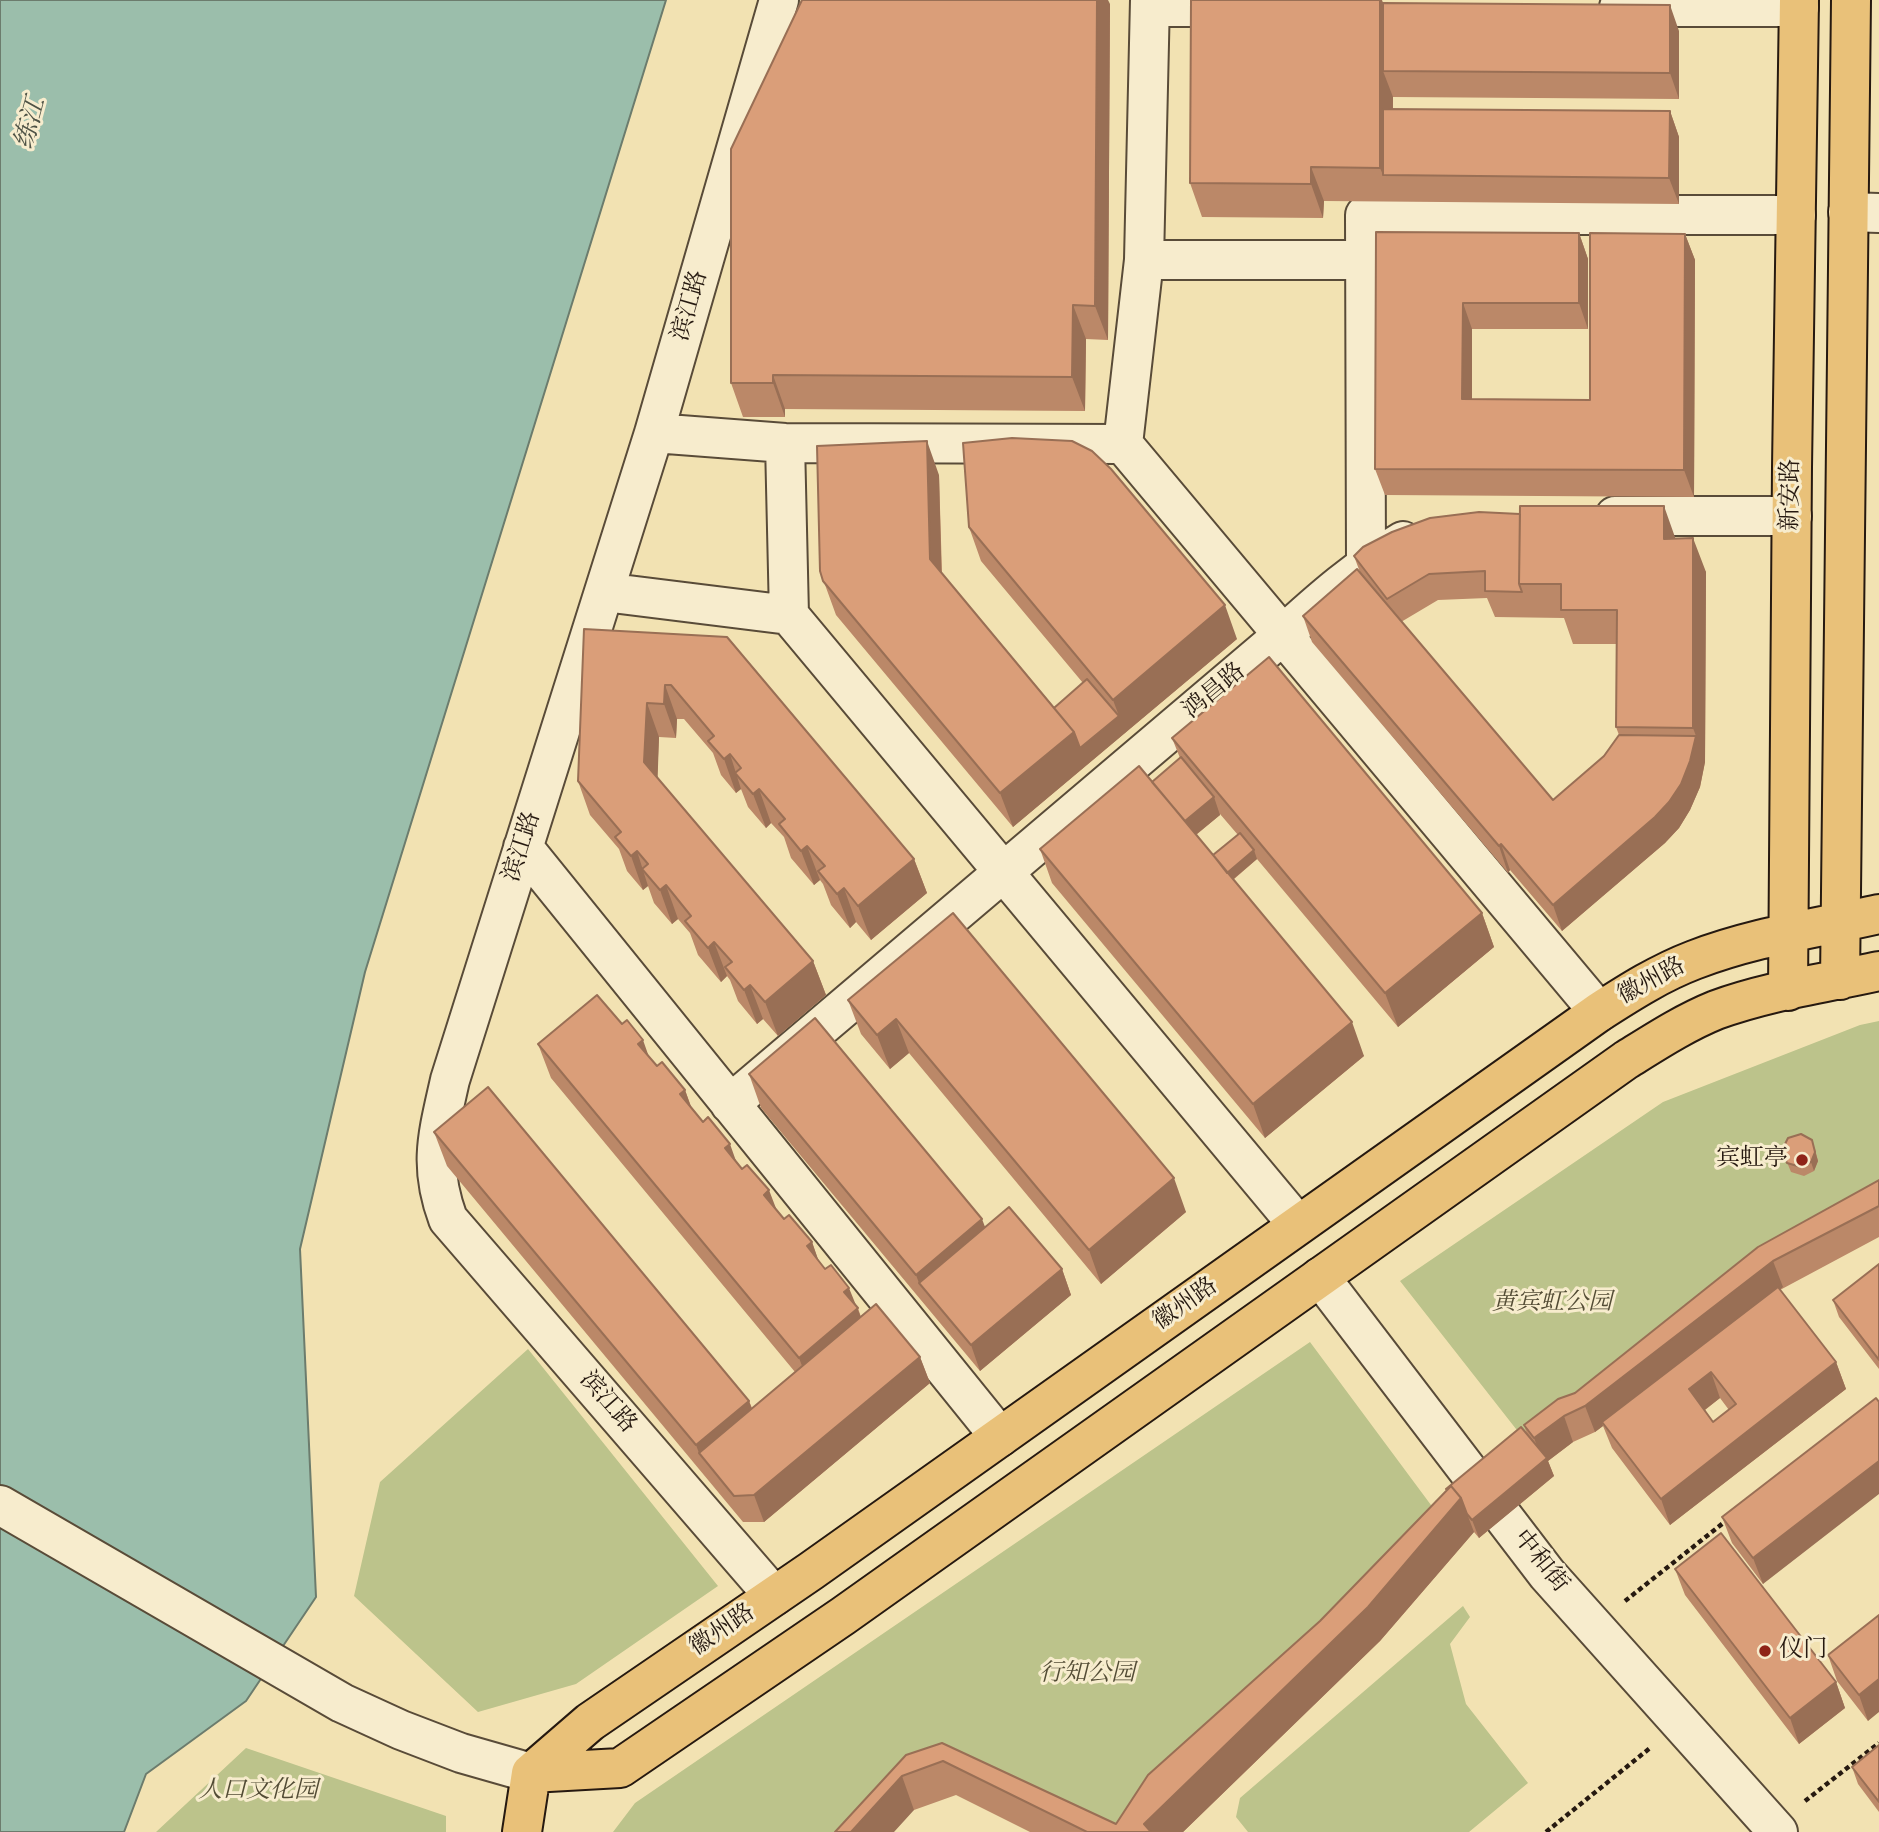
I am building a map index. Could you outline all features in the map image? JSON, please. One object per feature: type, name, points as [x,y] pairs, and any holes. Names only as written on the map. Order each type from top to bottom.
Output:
[{"type":"main road","points":[[1840,979],[1863,212],[1851,0]]},
{"type":"main road","name":"新安路","points":[[1788,991],[1799,4]]},
{"type":"main road","name":"徽州路","points":[[531,1773],[590,1722],[1000,1437],[1599,1012],[1653,978],[1694,960],[1735,946],[1879,915]]},
{"type":"main road","points":[[522,1832],[531,1773],[620,1768],[842,1616],[1626,1060],[1679,1027],[1714,1011],[1750,999],[1879,971]]},
{"type":"street","name":"滨江路","points":[[774,1596],[448,1219],[440,1197],[435,1146],[450,1080],[654,433],[779,0]]},
{"type":"street","points":[[1274,7],[1150,4],[1144,260],[1123,444],[1599,1012]]},
{"type":"street","points":[[1578,7],[1799,4]]},
{"type":"street","points":[[1366,566],[1365,215],[1796,215]]},
{"type":"street","points":[[1144,260],[1365,260]]},
{"type":"street","points":[[654,433],[785,443],[1123,444]]},
{"type":"street","points":[[785,443],[789,615],[1298,1225]]},
{"type":"street","points":[[1583,516],[1792,516]]},
{"type":"street","name":"鸿昌路","points":[[730,1104],[1283,635],[1330,591],[1378,556],[1433,527]]},
{"type":"street","points":[[604,592],[789,615]]},
{"type":"street","points":[[523,847],[1000,1437]]},
{"type":"street","name":"中和街","points":[[1320,1277],[1548,1574],[1775,1829]]},
{"type":"street","points":[[0,1505],[342,1703],[461,1753],[531,1773]]},
{"type":"path","points":[[1594,1626],[1732,1516]]},
{"type":"path","points":[[1546,1832],[1681,1724]]},
{"type":"path","points":[[1775,1829],[1879,1744]]},
{"type":"green space","name":"黄宾虹公园","points":[[1879,1021],[1879,1207],[1527,1443],[1400,1281],[1663,1102],[1860,1025]]},
{"type":"green space","name":"行知公园","points":[[1310,1342],[1451,1532],[1145,1832],[1073,1832],[954,1777],[879,1832],[613,1832],[635,1803]]},
{"type":"green space","points":[[528,1349],[718,1586],[576,1684],[478,1712],[354,1596],[380,1482]]},
{"type":"green space","points":[[1463,1606],[1470,1617],[1450,1644],[1466,1704],[1528,1783],[1469,1832],[1248,1832],[1236,1817],[1240,1798]]},
{"type":"green space","name":"人口文化园","points":[[246,1748],[446,1816],[446,1832],[156,1832]]},
{"type":"water","name":"练江","points":[[0,0],[666,0],[365,972],[300,1249],[316,1597],[246,1701],[146,1774],[124,1832],[0,1832]]},
{"type":"building","points":[[802,0],[1097,0],[1095,306],[1073,305],[1072,377],[773,375],[773,383],[731,383],[731,149]]},
{"type":"building","points":[[1191,0],[1380,0],[1380,168],[1311,167],[1311,184],[1190,183]]},
{"type":"building","points":[[1383,3],[1670,5],[1670,73],[1383,71]]},
{"type":"building","points":[[1383,109],[1670,111],[1669,178],[1383,175]]},
{"type":"building","points":[[1376,232],[1579,233],[1579,303],[1463,303],[1462,399],[1590,400],[1590,233],[1685,234],[1684,470],[1375,469]]},
{"type":"building","points":[[1012,438],[1072,441],[1092,451],[1111,469],[1225,605],[1113,700],[969,527],[963,443]]},
{"type":"building","points":[[927,441],[930,559],[1074,732],[1000,793],[823,581],[820,571],[817,446]]},
{"type":"building","points":[[1520,506],[1664,506],[1664,539],[1693,538],[1693,728],[1616,727],[1617,610],[1561,610],[1561,584],[1519,584]]},
{"type":"building","points":[[1479,512],[1520,514],[1519,584],[1522,592],[1485,591],[1485,571],[1429,574],[1387,599],[1354,556],[1363,547],[1392,532],[1430,518]]},
{"type":"building","points":[[1357,569],[1553,800],[1604,756],[1619,735],[1696,736],[1681,784],[1669,802],[1553,905],[1501,844],[1499,846],[1303,616]]},
{"type":"building","points":[[584,629],[727,637],[914,859],[858,906],[844,888],[837,894],[818,871],[825,866],[807,846],[801,851],[779,824],[785,819],[759,789],[753,794],[735,773],[741,768],[730,754],[724,759],[708,741],[714,736],[671,685],[665,685],[664,704],[647,703],[644,762],[813,961],[765,1002],[750,985],[744,990],[725,967],[732,962],[714,942],[708,948],[685,921],[691,916],[666,885],[660,890],[642,869],[648,864],[637,851],[631,856],[615,837],[621,832],[578,781]]},
{"type":"building","points":[[1269,657],[1482,913],[1385,993],[1172,738]]},
{"type":"building","points":[[1087,679],[1119,716],[1080,748],[1074,732],[1054,708]]},
{"type":"building","points":[[1181,757],[1214,797],[1185,821],[1152,782]]},
{"type":"building","points":[[1139,766],[1352,1022],[1253,1104],[1040,849]]},
{"type":"building","points":[[1240,833],[1254,850],[1227,873],[1213,855]]},
{"type":"building","points":[[953,913],[1174,1178],[1089,1250],[896,1019],[877,1035],[848,1000]]},
{"type":"building","points":[[597,995],[622,1024],[627,1020],[643,1040],[638,1044],[657,1066],[662,1062],[685,1090],[680,1094],[703,1122],[708,1117],[730,1144],[725,1148],[742,1169],[747,1165],[769,1190],[764,1195],[784,1219],[789,1215],[812,1242],[807,1246],[825,1269],[831,1265],[849,1288],[844,1292],[858,1308],[799,1358],[538,1044]]},
{"type":"building","points":[[815,1018],[982,1219],[916,1275],[749,1074]]},
{"type":"building","points":[[488,1087],[749,1401],[696,1445],[434,1132]]},
{"type":"building","name":"宾虹亭","points":[[1801,1134],[1812,1140],[1815,1152],[1811,1162],[1801,1167],[1787,1163],[1782,1150],[1788,1138]]},
{"type":"building","points":[[1879,1180],[1879,1206],[1773,1261],[1585,1406],[1564,1416],[1534,1438],[1524,1425],[1558,1399],[1575,1393],[1758,1247]]},
{"type":"building","points":[[1009,1207],[1062,1269],[971,1345],[919,1283]]},
{"type":"building","points":[[1879,1264],[1879,1360],[1833,1300]]},
{"type":"building","points":[[1778,1287],[1836,1362],[1661,1499],[1602,1422]],"holes":[[[1711,1372],[1736,1404],[1713,1422],[1689,1389]]]},
{"type":"building","points":[[876,1304],[920,1357],[754,1495],[734,1496],[699,1453]]},
{"type":"building","points":[[1876,1398],[1879,1402],[1879,1461],[1753,1558],[1722,1517]]},
{"type":"building","points":[[1521,1427],[1547,1458],[1472,1520],[1461,1498],[1451,1486],[1446,1489]]},
{"type":"building","points":[[1451,1486],[1461,1498],[1368,1607],[1144,1824],[1151,1832],[1087,1832],[943,1761],[902,1776],[851,1832],[835,1832],[906,1755],[942,1743],[1116,1824],[1148,1775],[1320,1621]]},
{"type":"building","name":"仪门","points":[[1721,1533],[1836,1682],[1790,1718],[1675,1569]]},
{"type":"building","points":[[1879,1615],[1879,1679],[1859,1695],[1828,1655]]},
{"type":"building","points":[[1879,1745],[1879,1802],[1852,1767]]},
{"type":"place","name":"宾虹亭","points":[[1802,1160]]},
{"type":"place","name":"仪门","points":[[1765,1651]]}]
